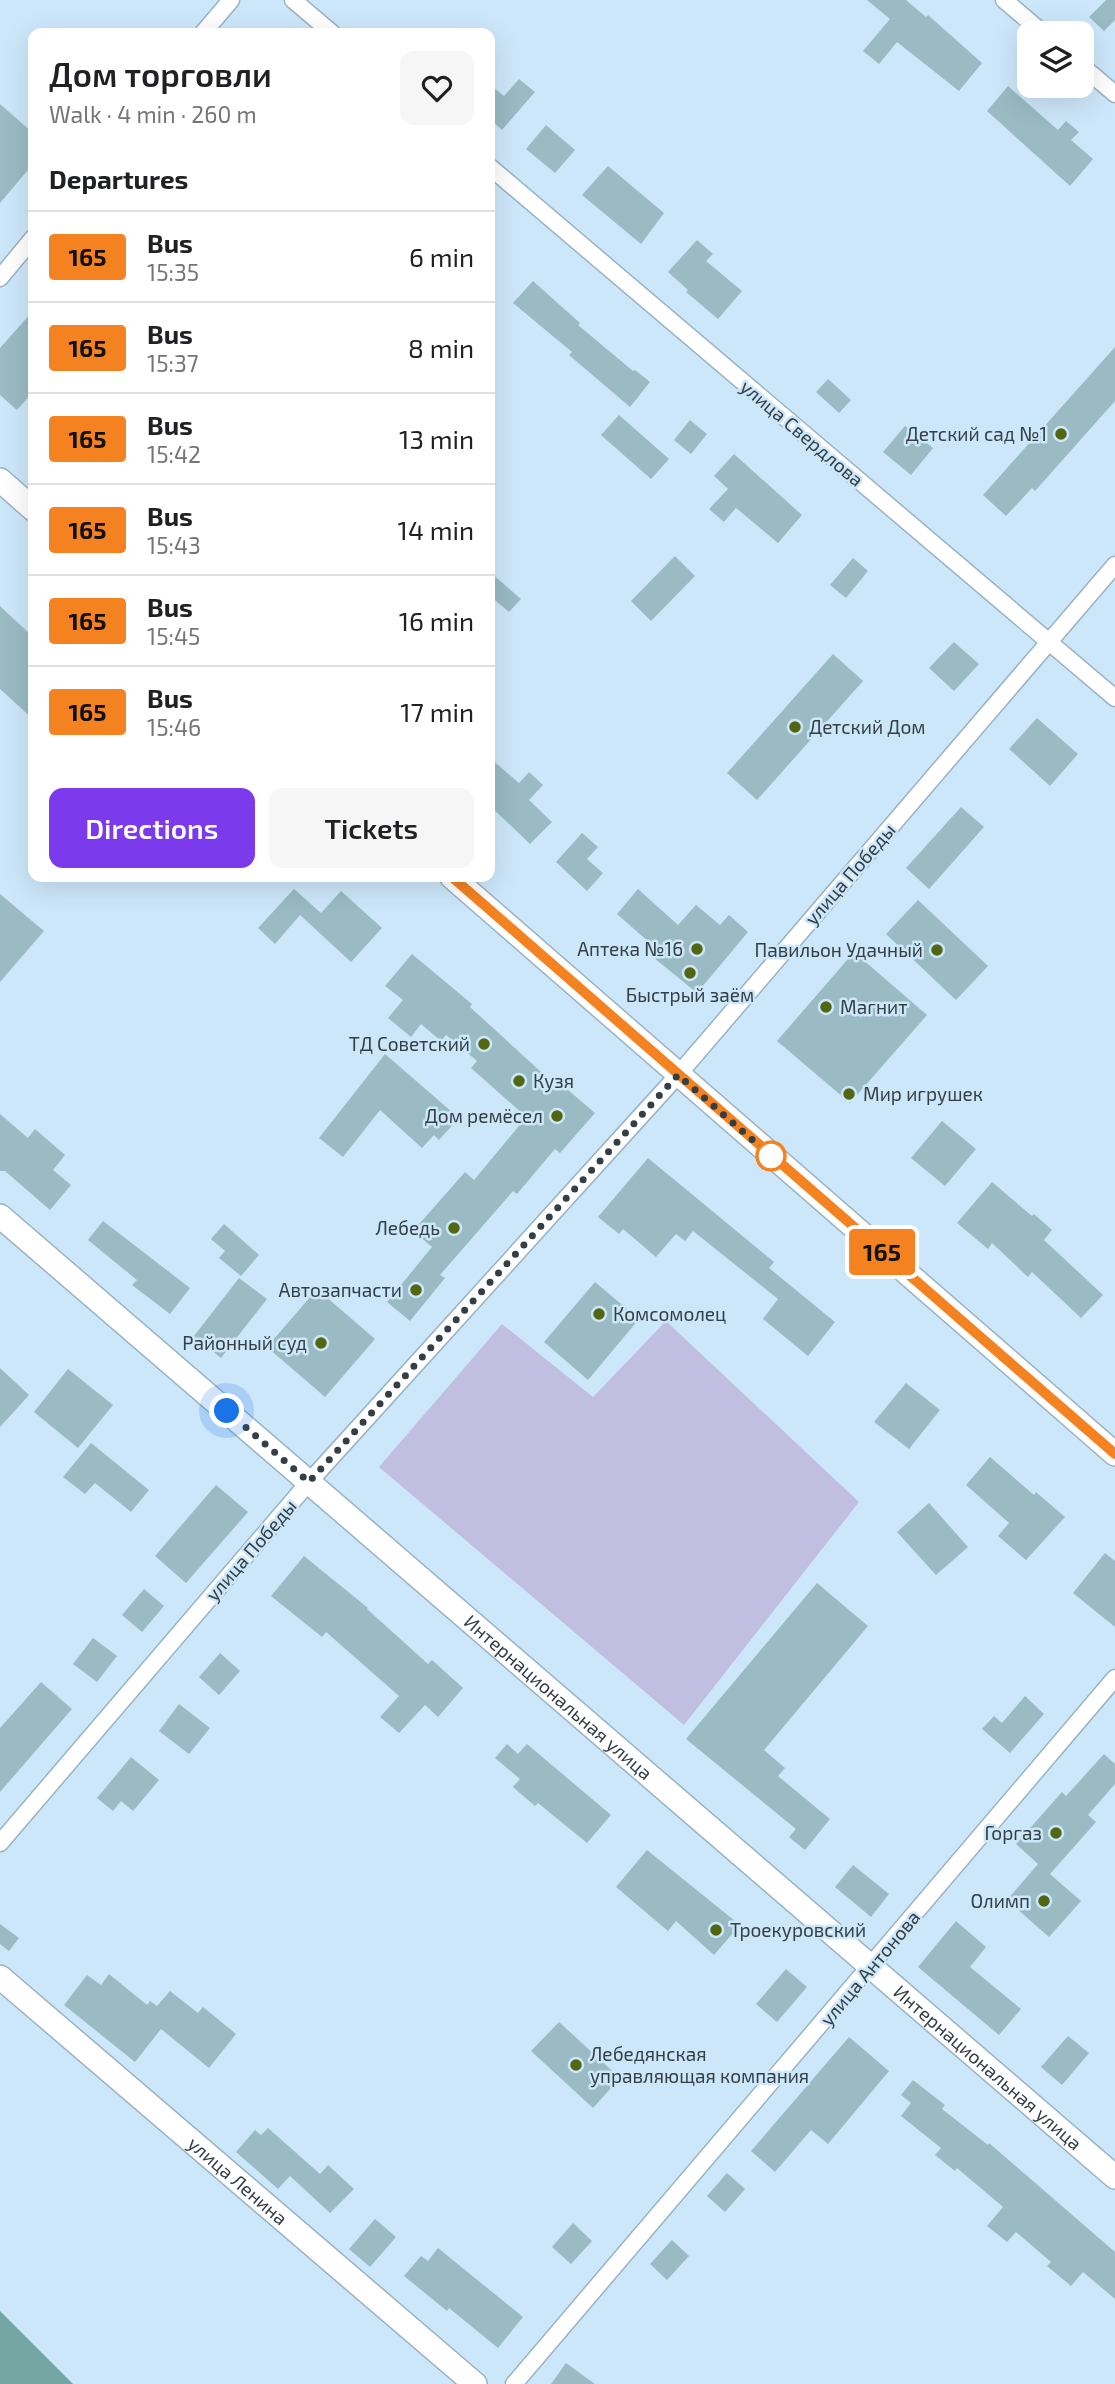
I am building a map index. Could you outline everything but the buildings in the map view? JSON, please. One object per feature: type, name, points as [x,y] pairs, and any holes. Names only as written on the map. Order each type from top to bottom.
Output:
[{"type":"main road","points":[[0,480],[28,505]]},
{"type":"main road","points":[[458,882],[1115,1454]]},
{"type":"main road","name":"Интернациональная улица","points":[[0,1216],[1115,2177]]},
{"type":"main road","name":"улица Ленина","points":[[0,1977],[475,2384]]},
{"type":"street","points":[[207,28],[231,0]]},
{"type":"street","points":[[293,0],[326,28]]},
{"type":"street","points":[[1004,0],[1029,21]]},
{"type":"street","points":[[1094,76],[1115,94]]},
{"type":"street","name":"улица Свердлова","points":[[495,171],[1115,698]]},
{"type":"street","points":[[0,278],[28,244]]},
{"type":"street","name":"улица Победы","points":[[0,1843],[309,1482],[678,1075],[1115,565]]},
{"type":"street","name":"улица Антонова","points":[[514,2384],[1115,1678]]},
{"type":"shaded area","points":[[666,1321],[859,1502],[684,1725],[379,1467],[502,1324],[593,1397]]},
{"type":"shaded area","points":[[0,2311],[73,2384],[0,2384]]},
{"type":"bus line","name":"165","points":[[458,882],[1115,1454]]},
{"type":"place","name":"Детский сад №1","points":[[1061,434]]},
{"type":"place","name":"Детский Дом","points":[[795,727]]},
{"type":"place","name":"Аптека №16","points":[[697,949]]},
{"type":"place","name":"Павильон Удачный","points":[[937,950]]},
{"type":"place","name":"Быстрый заём","points":[[690,973]]},
{"type":"place","name":"Магнит","points":[[826,1007]]},
{"type":"place","name":"ТД Советский","points":[[484,1044]]},
{"type":"place","name":"Кузя","points":[[519,1081]]},
{"type":"place","name":"Мир игрушек","points":[[849,1094]]},
{"type":"place","name":"Дом ремёсел","points":[[557,1116]]},
{"type":"place","name":"Лебедь","points":[[454,1228]]},
{"type":"place","name":"Автозапчасти","points":[[416,1290]]},
{"type":"place","name":"Комсомолец","points":[[599,1314]]},
{"type":"place","name":"Районный суд","points":[[321,1343]]},
{"type":"place","name":"Горгаз","points":[[1056,1833]]},
{"type":"place","name":"Олимп","points":[[1044,1901]]},
{"type":"place","name":"Троекуровский","points":[[716,1930]]},
{"type":"place","name":"Лебедянская управляющая компания","points":[[576,2065]]},
{"type":"route","points":[[227,1411],[309,1482],[678,1075],[771,1156]]}]
